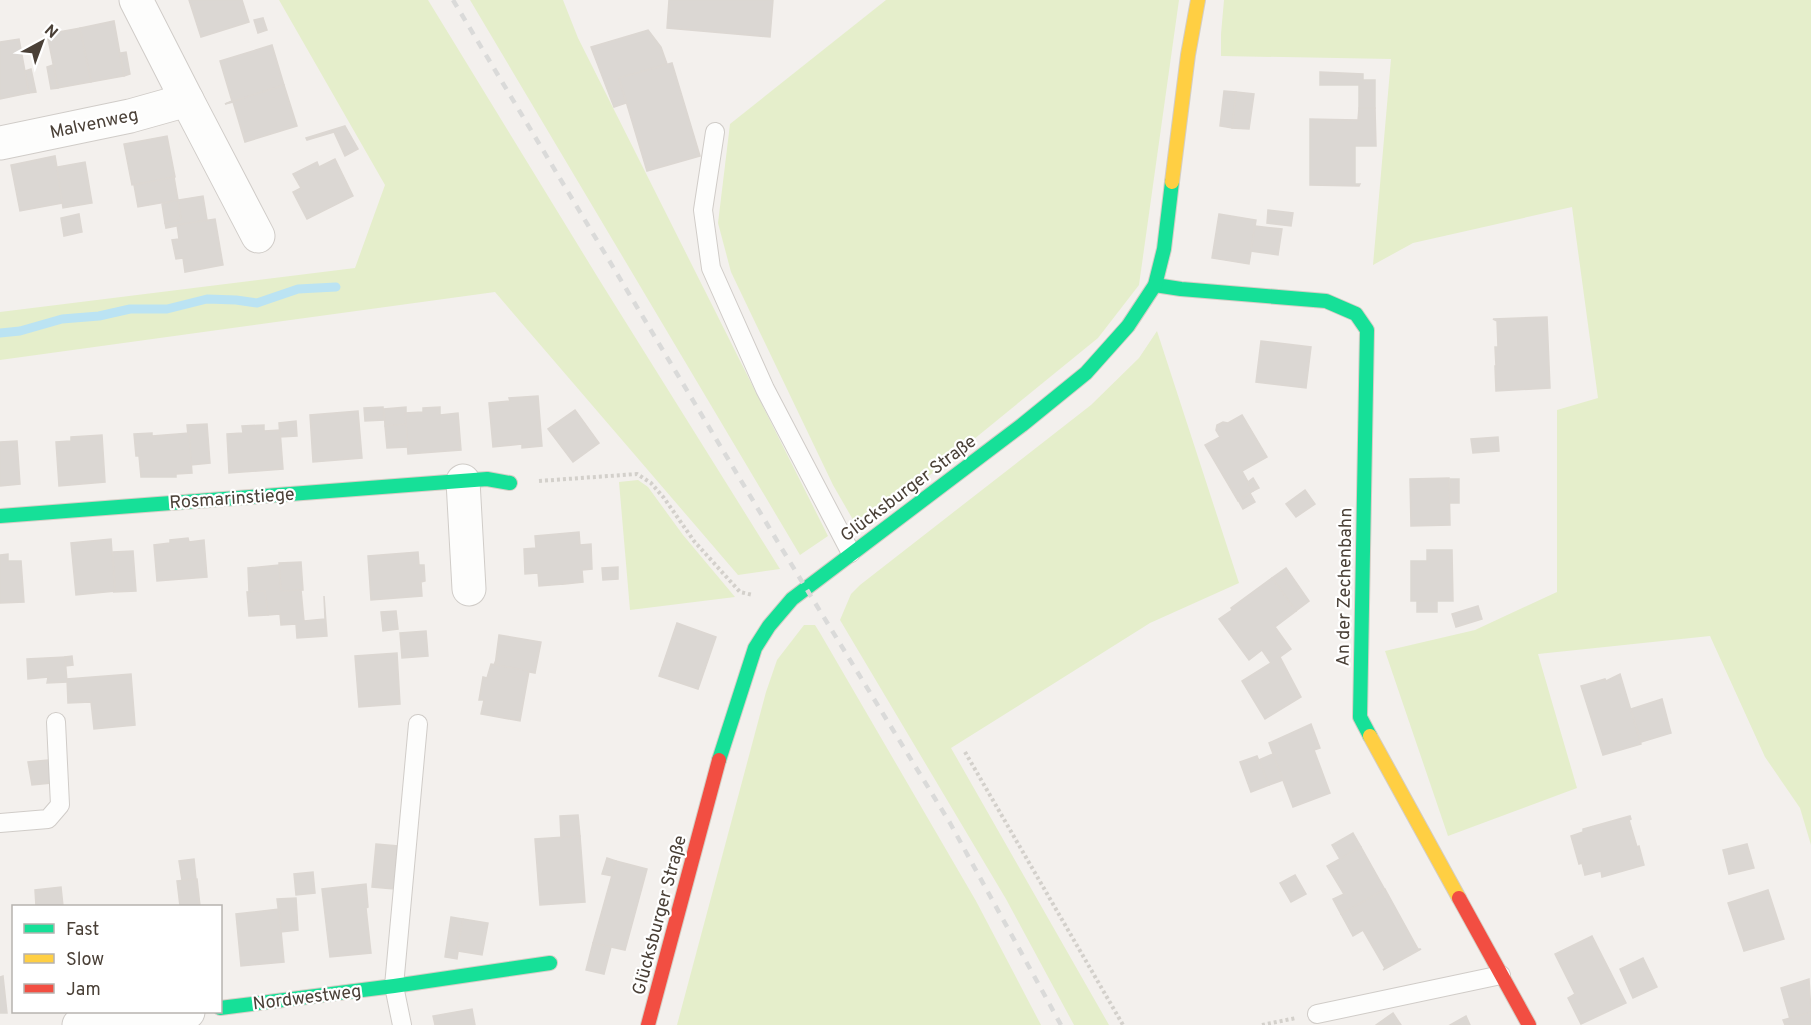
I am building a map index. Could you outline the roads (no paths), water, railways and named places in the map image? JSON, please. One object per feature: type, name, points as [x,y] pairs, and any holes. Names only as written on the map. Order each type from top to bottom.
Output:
[{"type":"street","points":[[136,0],[258,236]]},
{"type":"street","name":"Glücksburger Straße","points":[[648,1025],[718,763],[755,648],[769,626],[792,599],[1022,425],[1086,373],[1128,326],[1155,285],[1164,249],[1188,55],[1198,0]]},
{"type":"street","name":"Malvenweg","points":[[0,143],[130,116],[187,100]]},
{"type":"street","name":"An der Zechenbahn","points":[[1155,285],[1326,301],[1356,314],[1367,330],[1360,717],[1529,1025]]},
{"type":"street","name":"Rosmarinstiege","points":[[0,516],[487,479],[510,483]]},
{"type":"street","points":[[463,481],[469,590]]},
{"type":"street","name":"Nordwestweg","points":[[222,1008],[550,963]]},
{"type":"street","points":[[79,1025],[172,1013]]},
{"type":"lane","points":[[715,132],[704,210],[711,268],[765,389],[851,553]]},
{"type":"lane","points":[[0,823],[48,819],[60,805],[56,723]]},
{"type":"lane","points":[[402,1025],[394,986],[418,724]]},
{"type":"lane","points":[[1317,1014],[1501,975]]},
{"type":"waterway","points":[[0,333],[20,331],[62,319],[99,316],[130,309],[167,309],[207,299],[257,303],[298,289],[336,287]]},
{"type":"railway","points":[[453,0],[782,549],[950,823],[1061,1025]]}]
